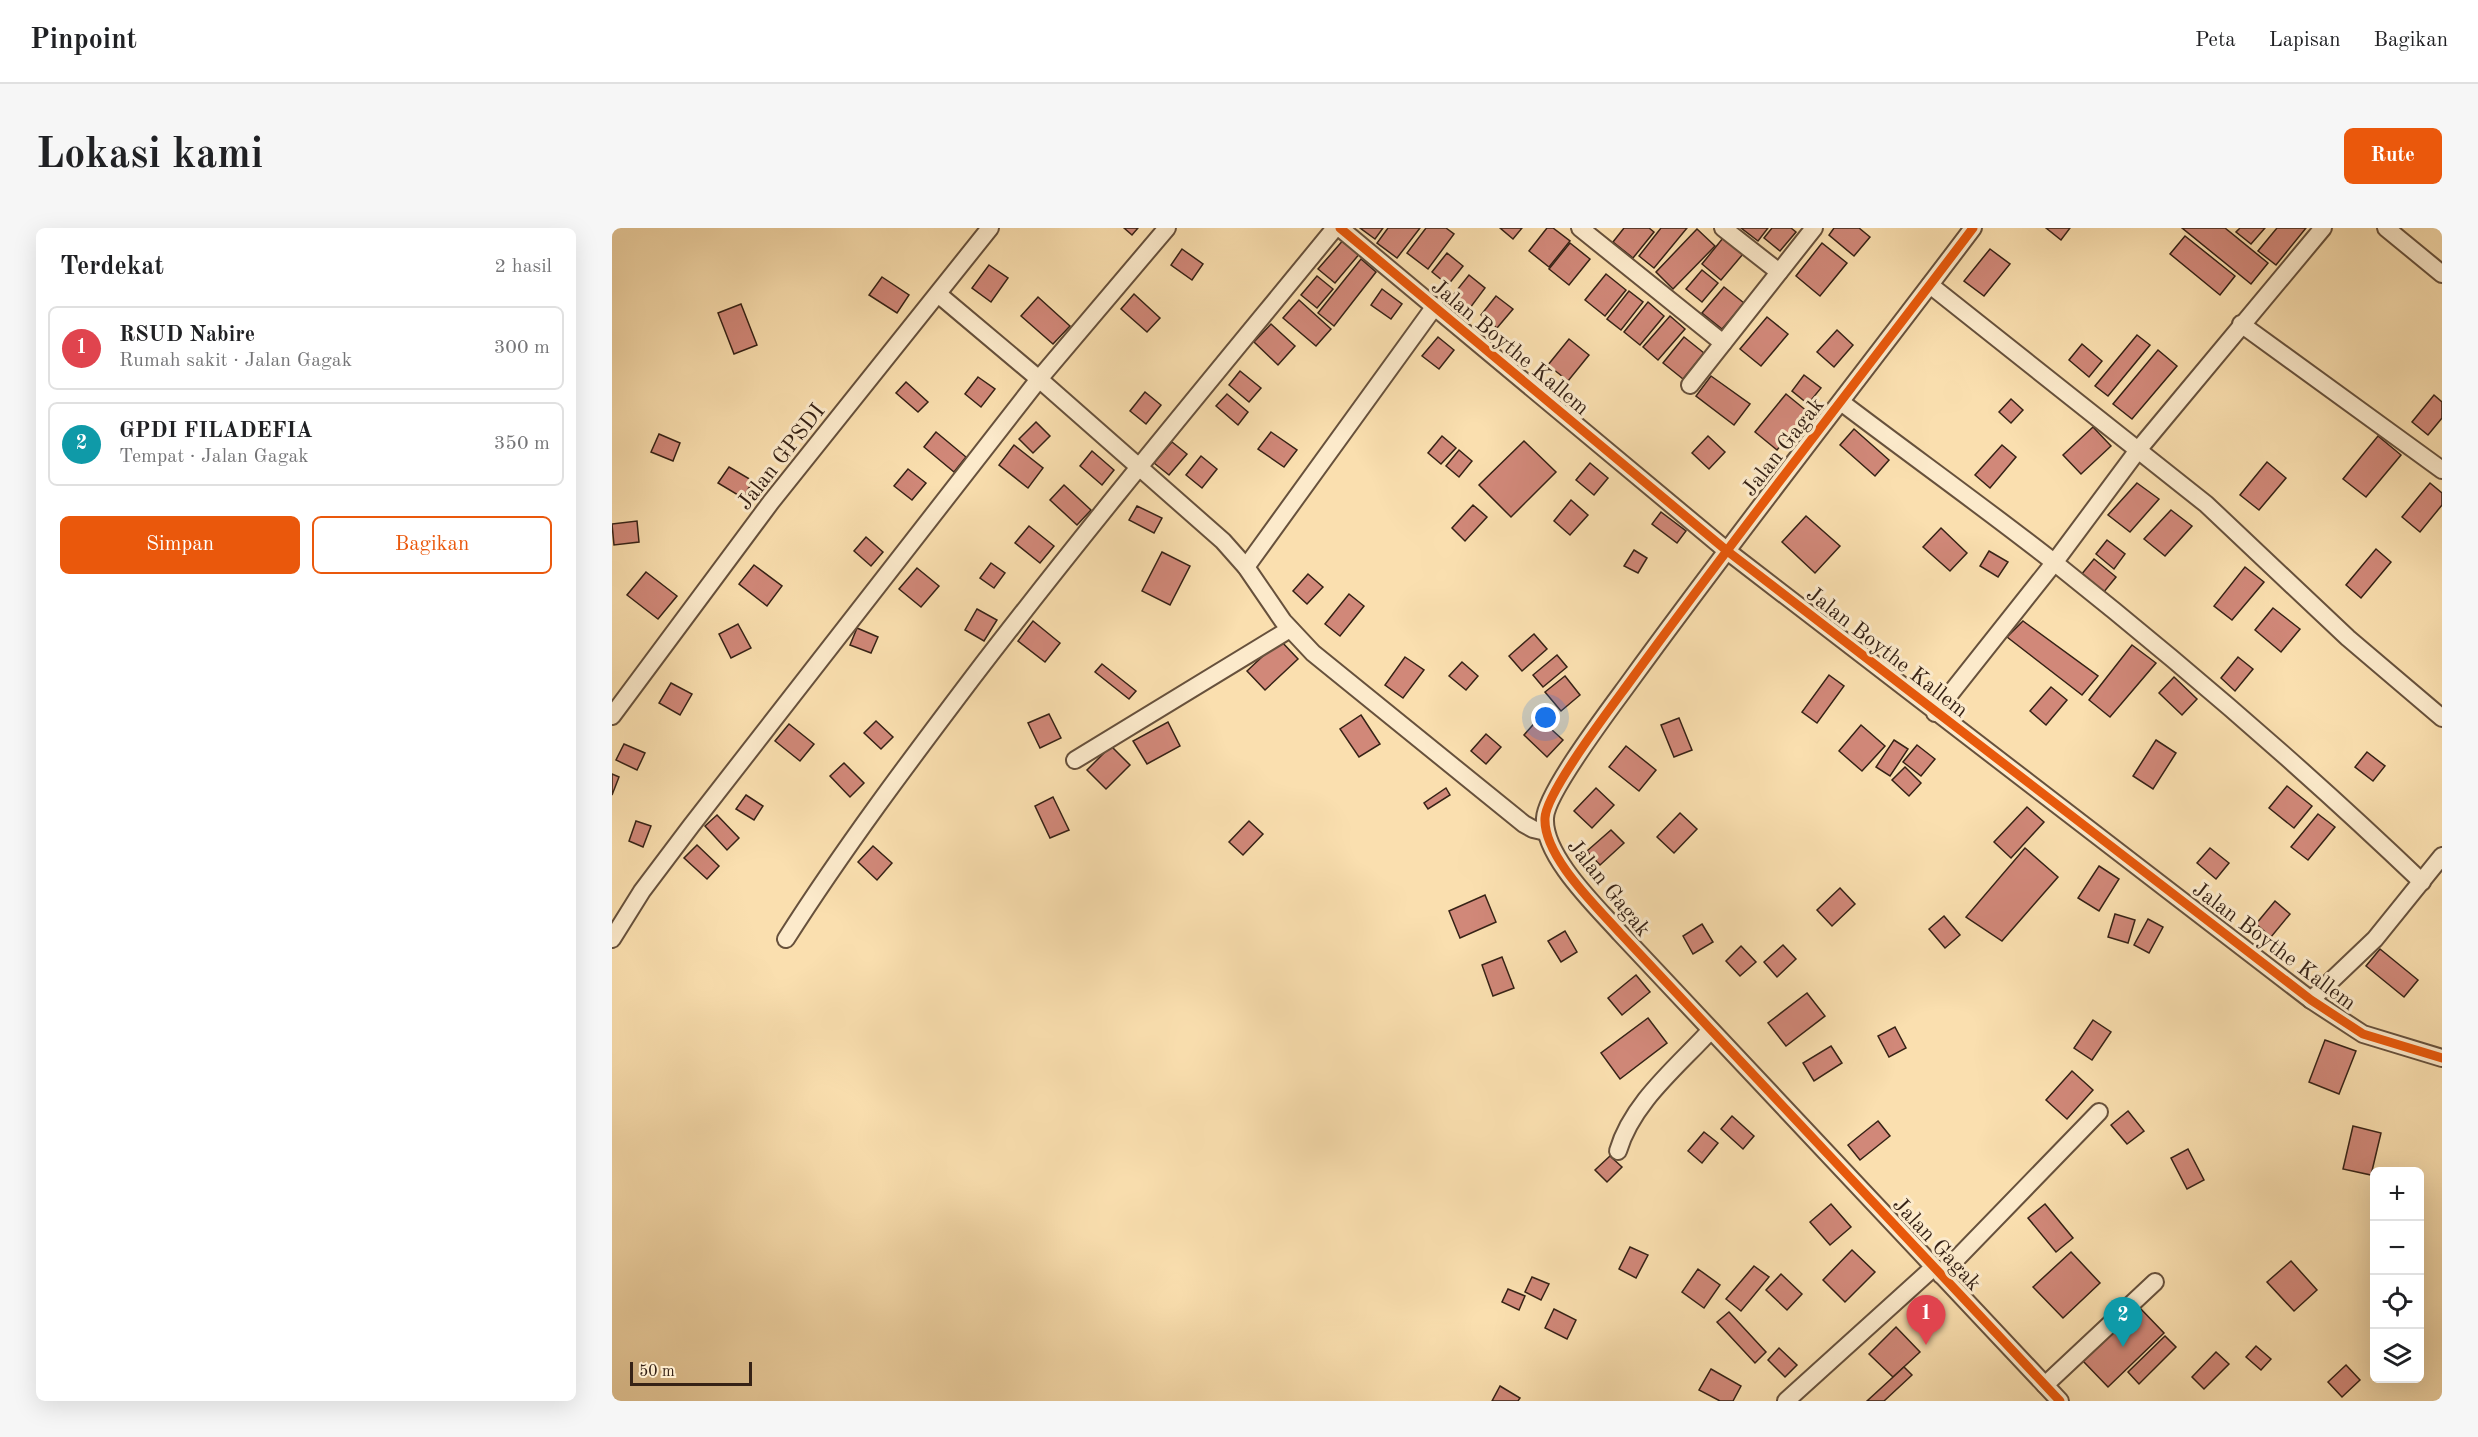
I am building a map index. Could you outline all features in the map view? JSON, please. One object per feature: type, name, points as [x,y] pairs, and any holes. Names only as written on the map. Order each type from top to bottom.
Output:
[{"type":"street","name":"Jalan GPSDI","points":[[612,716],[771,502],[990,228]]},
{"type":"street","points":[[612,939],[642,891],[691,826],[1039,379],[1167,228]]},
{"type":"street","points":[[786,939],[842,853],[897,777],[1017,620],[1139,466],[1335,228]]},
{"type":"street","name":"Jalan Boythe Kallem","points":[[1340,228],[1726,550],[1935,713],[2047,795],[2312,1000],[2363,1034],[2442,1058]]},
{"type":"street","points":[[1580,228],[1723,343]]},
{"type":"street","points":[[1723,228],[1779,272]]},
{"type":"street","points":[[1690,385],[1814,228]]},
{"type":"street","name":"Jalan Gagak","points":[[1973,228],[1726,550],[1604,717],[1550,799],[1545,812],[1545,832],[1556,854],[1577,884],[1710,1031],[2060,1401]]},
{"type":"street","points":[[1935,713],[2054,562],[2138,450],[2323,228]]},
{"type":"street","points":[[2386,228],[2442,274]]},
{"type":"street","points":[[1930,285],[2206,504],[2348,638],[2442,718]]},
{"type":"street","points":[[938,294],[1202,521],[1246,567],[1290,629],[1326,665],[1524,824],[1545,832]]},
{"type":"street","points":[[1246,567],[1435,306]]},
{"type":"street","points":[[2241,324],[2442,470]]},
{"type":"street","points":[[1841,402],[2054,562],[2133,626],[2322,788],[2422,882]]},
{"type":"street","points":[[1075,760],[1290,629]]},
{"type":"street","points":[[2312,1000],[2375,939],[2442,856]]},
{"type":"street","points":[[1618,1151],[1623,1134],[1633,1117],[1710,1031]]},
{"type":"street","points":[[1786,1401],[1937,1271],[2099,1112]]},
{"type":"street","points":[[2045,1384],[2155,1282]]},
{"type":"building","points":[[1124,228],[1138,228],[1132,235]]},
{"type":"building","points":[[1360,228],[1383,228],[1375,239]]},
{"type":"building","points":[[1388,228],[1420,228],[1397,258],[1377,243]]},
{"type":"building","points":[[1426,228],[1446,228],[1454,234],[1428,269],[1407,253]]},
{"type":"building","points":[[1500,228],[1522,228],[1513,239]]},
{"type":"building","points":[[1547,228],[1553,228],[1570,241],[1549,267],[1529,251]]},
{"type":"building","points":[[1624,228],[1649,228],[1654,232],[1633,258],[1613,242]]},
{"type":"building","points":[[1661,228],[1687,228],[1654,268],[1639,256]]},
{"type":"building","points":[[1741,228],[1768,228],[1758,241]]},
{"type":"building","points":[[1772,228],[1791,228],[1796,232],[1780,251],[1764,238]]},
{"type":"building","points":[[1834,228],[1859,228],[1870,237],[1854,256],[1829,235]]},
{"type":"building","points":[[2046,228],[2070,228],[2061,240]]},
{"type":"building","points":[[2182,228],[2225,228],[2268,263],[2251,284]]},
{"type":"building","points":[[2240,228],[2265,228],[2251,244],[2236,232]]},
{"type":"building","points":[[2277,228],[2306,228],[2276,265],[2258,251]]},
{"type":"building","points":[[1697,229],[1715,246],[1673,289],[1656,272]]},
{"type":"building","points":[[2185,236],[2235,276],[2220,295],[2170,254]]},
{"type":"building","points":[[1345,238],[1361,252],[1335,283],[1318,269]]},
{"type":"building","points":[[1723,238],[1743,254],[1721,280],[1702,264]]},
{"type":"building","points":[[1570,243],[1590,259],[1569,285],[1549,269]]},
{"type":"building","points":[[1822,243],[1847,263],[1820,296],[1796,276]]},
{"type":"building","points":[[1182,249],[1203,264],[1192,280],[1171,265]]},
{"type":"building","points":[[1990,249],[2010,264],[1984,296],[1964,281]]},
{"type":"building","points":[[1447,253],[1463,266],[1448,285],[1432,272]]},
{"type":"building","points":[[1361,259],[1376,272],[1334,326],[1318,313]]},
{"type":"building","points":[[989,265],[1008,278],[991,302],[972,288]]},
{"type":"building","points":[[1702,270],[1718,283],[1702,302],[1686,289]]},
{"type":"building","points":[[1606,274],[1626,290],[1605,316],[1585,300]]},
{"type":"building","points":[[1469,275],[1485,288],[1470,308],[1453,295]]},
{"type":"building","points":[[1317,276],[1333,289],[1317,308],[1301,295]]},
{"type":"building","points":[[882,277],[909,295],[897,313],[869,295]]},
{"type":"building","points":[[1724,287],[1744,303],[1722,329],[1702,313]]},
{"type":"building","points":[[1382,289],[1402,304],[1391,319],[1371,305]]},
{"type":"building","points":[[1629,291],[1643,302],[1621,330],[1607,319]]},
{"type":"building","points":[[1134,294],[1160,318],[1147,332],[1121,309]]},
{"type":"building","points":[[1496,296],[1513,309],[1497,328],[1481,315]]},
{"type":"building","points":[[1038,297],[1070,326],[1053,344],[1021,316]]},
{"type":"building","points":[[1299,300],[1331,329],[1316,346],[1283,318]]},
{"type":"building","points":[[1648,302],[1664,316],[1640,345],[1624,332]]},
{"type":"building","points":[[741,304],[757,345],[734,354],[718,313]]},
{"type":"building","points":[[1670,316],[1685,329],[1658,360],[1643,347]]},
{"type":"building","points":[[1767,317],[1788,334],[1761,366],[1740,349]]},
{"type":"building","points":[[1271,324],[1295,346],[1278,365],[1254,342]]},
{"type":"building","points":[[1837,330],[1853,345],[1834,367],[1817,352]]},
{"type":"building","points":[[2137,335],[2150,345],[2108,396],[2095,386]]},
{"type":"building","points":[[1438,337],[1454,350],[1439,369],[1422,356]]},
{"type":"building","points":[[1684,337],[1704,353],[1683,379],[1663,363]]},
{"type":"building","points":[[1569,339],[1589,355],[1568,381],[1548,365]]},
{"type":"building","points":[[2082,344],[2102,361],[2089,377],[2069,360]]},
{"type":"building","points":[[2158,350],[2177,366],[2132,419],[2113,404]]},
{"type":"building","points":[[1240,371],[1261,388],[1249,402],[1229,385]]},
{"type":"building","points":[[1804,375],[1821,388],[1808,404],[1792,391]]},
{"type":"building","points":[[1711,376],[1750,404],[1734,425],[1696,396]]},
{"type":"building","points":[[978,377],[995,389],[981,407],[965,394]]},
{"type":"building","points":[[906,382],[928,402],[918,412],[896,393]]},
{"type":"building","points":[[1145,392],[1161,405],[1146,424],[1130,411]]},
{"type":"building","points":[[1227,394],[1248,412],[1238,425],[1216,406]]},
{"type":"building","points":[[1786,394],[1808,412],[1777,450],[1755,432]]},
{"type":"building","points":[[2434,395],[2442,402],[2442,418],[2428,435],[2412,422]]},
{"type":"building","points":[[2011,399],[2023,410],[2011,423],[1999,412]]},
{"type":"building","points":[[1036,422],[1050,436],[1033,453],[1019,439]]},
{"type":"building","points":[[2093,427],[2111,446],[2081,474],[2063,455]]},
{"type":"building","points":[[1854,429],[1889,460],[1875,476],[1840,445]]},
{"type":"building","points":[[936,432],[966,457],[954,472],[924,447]]},
{"type":"building","points":[[1271,432],[1297,450],[1284,467],[1258,449]]},
{"type":"building","points":[[659,434],[680,443],[673,461],[651,452]]},
{"type":"building","points":[[1442,436],[1456,448],[1441,464],[1428,453]]},
{"type":"building","points":[[1708,436],[1725,452],[1709,469],[1692,453]]},
{"type":"building","points":[[2378,436],[2401,455],[2366,497],[2343,479]]},
{"type":"building","points":[[1524,441],[1556,472],[1511,517],[1479,485]]},
{"type":"building","points":[[1172,442],[1187,454],[1169,475],[1154,463]]},
{"type":"building","points":[[1014,445],[1043,468],[1028,488],[999,465]]},
{"type":"building","points":[[2002,445],[2016,457],[1990,488],[1975,475]]},
{"type":"building","points":[[1459,450],[1472,461],[1459,477],[1446,466]]},
{"type":"building","points":[[1092,451],[1114,470],[1102,485],[1080,466]]},
{"type":"building","points":[[1201,456],[1217,469],[1202,488],[1186,475]]},
{"type":"building","points":[[2267,462],[2286,478],[2259,510],[2240,495]]},
{"type":"building","points":[[1590,463],[1608,478],[1594,495],[1576,480]]},
{"type":"building","points":[[729,467],[753,481],[743,498],[718,483]]},
{"type":"building","points":[[908,469],[926,483],[912,500],[894,486]]},
{"type":"building","points":[[2137,483],[2159,499],[2130,532],[2108,515]]},
{"type":"building","points":[[2430,483],[2442,493],[2442,505],[2420,532],[2402,517]]},
{"type":"building","points":[[1064,485],[1091,510],[1077,525],[1050,500]]},
{"type":"building","points":[[1571,500],[1588,515],[1570,535],[1554,521]]},
{"type":"building","points":[[1473,505],[1487,517],[1465,541],[1452,528]]},
{"type":"building","points":[[1137,506],[1162,518],[1154,533],[1129,520]]},
{"type":"building","points":[[2171,510],[2192,526],[2165,556],[2144,539]]},
{"type":"building","points":[[1661,512],[1686,531],[1677,543],[1652,524]]},
{"type":"building","points":[[1806,516],[1840,546],[1815,573],[1782,542]]},
{"type":"building","points":[[637,521],[639,542],[614,545],[612,524]]},
{"type":"building","points":[[1029,526],[1054,546],[1040,563],[1015,543]]},
{"type":"building","points":[[1941,528],[1967,553],[1950,571],[1923,547]]},
{"type":"building","points":[[866,537],[883,552],[871,566],[854,551]]},
{"type":"building","points":[[2107,540],[2125,554],[2114,569],[2096,554]]},
{"type":"building","points":[[2376,549],[2391,562],[2361,598],[2346,585]]},
{"type":"building","points":[[1634,550],[1647,558],[1638,573],[1624,566]]},
{"type":"building","points":[[1989,551],[2008,562],[1998,577],[1980,566]]},
{"type":"building","points":[[1162,552],[1190,566],[1170,605],[1142,591]]},
{"type":"building","points":[[2094,559],[2116,577],[2103,593],[2081,575]]},
{"type":"building","points":[[991,563],[1005,573],[994,588],[980,578]]},
{"type":"building","points":[[754,565],[782,586],[767,606],[739,584]]},
{"type":"building","points":[[2245,567],[2264,582],[2232,620],[2214,606]]},
{"type":"building","points":[[917,568],[939,586],[921,607],[899,589]]},
{"type":"building","points":[[646,572],[677,596],[658,619],[627,595]]},
{"type":"building","points":[[1308,574],[1323,587],[1307,604],[1293,591]]},
{"type":"building","points":[[1349,594],[1364,606],[1340,636],[1325,624]]},
{"type":"building","points":[[2273,608],[2300,629],[2281,652],[2255,630]]},
{"type":"building","points":[[977,609],[997,620],[984,641],[965,630]]},
{"type":"building","points":[[1033,621],[1060,643],[1045,662],[1018,641]]},
{"type":"building","points":[[2023,621],[2098,676],[2082,695],[2007,637]]},
{"type":"building","points":[[738,624],[751,648],[731,658],[719,634]]},
{"type":"building","points":[[857,628],[878,637],[871,653],[850,645]]},
{"type":"building","points":[[1534,634],[1547,649],[1522,671],[1509,656]]},
{"type":"building","points":[[1280,640],[1298,659],[1265,690],[1247,671]]},
{"type":"building","points":[[2132,645],[2156,663],[2110,717],[2089,700]]},
{"type":"building","points":[[1557,655],[1567,667],[1543,687],[1533,675]]},
{"type":"building","points":[[1405,657],[1424,670],[1403,698],[1385,685]]},
{"type":"building","points":[[2238,657],[2253,669],[2235,691],[2221,678]]},
{"type":"building","points":[[1462,662],[1478,676],[1466,690],[1449,676]]},
{"type":"building","points":[[1102,664],[1136,691],[1129,699],[1095,672]]},
{"type":"building","points":[[1829,675],[1844,686],[1817,723],[1802,712]]},
{"type":"building","points":[[1565,676],[1580,695],[1561,711],[1545,692]]},
{"type":"building","points":[[2174,677],[2197,699],[2182,715],[2159,693]]},
{"type":"building","points":[[671,683],[692,694],[680,715],[659,703]]},
{"type":"building","points":[[2051,687],[2067,700],[2046,725],[2030,711]]},
{"type":"building","points":[[1049,714],[1061,738],[1040,748],[1028,723]]},
{"type":"building","points":[[1361,715],[1380,744],[1359,757],[1340,729]]},
{"type":"building","points":[[1539,718],[1563,740],[1547,757],[1524,735]]},
{"type":"building","points":[[1679,718],[1692,750],[1674,757],[1661,725]]},
{"type":"building","points":[[876,721],[893,737],[881,749],[864,733]]},
{"type":"building","points":[[1168,722],[1180,746],[1147,764],[1133,741]]},
{"type":"building","points":[[789,724],[814,744],[800,761],[775,741]]},
{"type":"building","points":[[1861,725],[1885,746],[1862,771],[1839,751]]},
{"type":"building","points":[[1486,734],[1501,747],[1486,764],[1471,751]]},
{"type":"building","points":[[1894,740],[1908,749],[1890,776],[1876,767]]},
{"type":"building","points":[[2156,740],[2176,753],[2153,789],[2133,776]]},
{"type":"building","points":[[624,744],[645,753],[637,770],[616,760]]},
{"type":"building","points":[[1917,745],[1935,759],[1921,776],[1903,762]]},
{"type":"building","points":[[1111,746],[1130,765],[1106,789],[1087,770]]},
{"type":"building","points":[[1626,746],[1656,770],[1639,791],[1609,767]]},
{"type":"building","points":[[2367,752],[2385,766],[2373,781],[2355,767]]},
{"type":"building","points":[[844,763],[864,783],[850,797],[830,776]]},
{"type":"building","points":[[1905,767],[1921,783],[1909,796],[1892,780]]},
{"type":"building","points":[[612,774],[619,777],[612,795]]},
{"type":"building","points":[[2287,786],[2312,806],[2294,828],[2269,808]]},
{"type":"building","points":[[1446,788],[1450,795],[1428,809],[1424,803]]},
{"type":"building","points":[[1596,788],[1614,805],[1592,828],[1574,811]]},
{"type":"building","points":[[746,795],[763,806],[754,820],[736,809]]},
{"type":"building","points":[[1053,797],[1069,830],[1050,838],[1035,806]]},
{"type":"building","points":[[2027,807],[2044,822],[2011,858],[1994,842]]},
{"type":"building","points":[[1680,813],[1697,829],[1674,853],[1657,837]]},
{"type":"building","points":[[2318,814],[2335,827],[2308,860],[2291,847]]},
{"type":"building","points":[[717,815],[739,838],[727,850],[705,826]]},
{"type":"building","points":[[636,821],[651,826],[643,847],[629,841]]},
{"type":"building","points":[[1249,821],[1263,834],[1243,855],[1229,842]]},
{"type":"building","points":[[1611,830],[1624,843],[1600,865],[1587,851]]},
{"type":"building","points":[[697,845],[719,866],[707,879],[684,858]]},
{"type":"building","points":[[873,846],[892,863],[877,880],[858,862]]},
{"type":"building","points":[[2025,848],[2058,877],[2002,941],[1966,917]]},
{"type":"building","points":[[2210,848],[2229,863],[2216,879],[2197,863]]},
{"type":"building","points":[[2099,866],[2119,879],[2099,911],[2078,898]]},
{"type":"building","points":[[1840,888],[1855,904],[1832,926],[1817,910]]},
{"type":"building","points":[[1485,895],[1496,922],[1460,938],[1449,911]]},
{"type":"building","points":[[2275,901],[2290,914],[2271,937],[2256,924]]},
{"type":"building","points":[[2115,914],[2135,920],[2128,943],[2108,937]]},
{"type":"building","points":[[1944,916],[1960,935],[1945,948],[1929,929]]},
{"type":"building","points":[[2148,919],[2163,927],[2149,953],[2134,945]]},
{"type":"building","points":[[1702,924],[1713,942],[1693,954],[1683,936]]},
{"type":"building","points":[[1565,931],[1577,952],[1561,962],[1548,941]]},
{"type":"building","points":[[1783,945],[1796,959],[1777,977],[1764,962]]},
{"type":"building","points":[[1741,946],[1756,962],[1740,976],[1726,961]]},
{"type":"building","points":[[2380,949],[2418,980],[2404,997],[2366,966]]},
{"type":"building","points":[[1502,957],[1514,988],[1493,996],[1482,965]]},
{"type":"building","points":[[1636,975],[1650,992],[1622,1015],[1608,998]]},
{"type":"building","points":[[1807,993],[1825,1016],[1786,1046],[1768,1023]]},
{"type":"building","points":[[1648,1018],[1667,1043],[1620,1079],[1601,1053]]},
{"type":"building","points":[[2093,1020],[2111,1032],[2092,1060],[2074,1048]]},
{"type":"building","points":[[1895,1027],[1906,1048],[1889,1057],[1878,1036]]},
{"type":"building","points":[[2325,1040],[2356,1051],[2339,1094],[2309,1082]]},
{"type":"building","points":[[1831,1046],[1842,1063],[1814,1081],[1803,1063]]},
{"type":"building","points":[[2072,1071],[2093,1090],[2067,1119],[2046,1100]]},
{"type":"building","points":[[2128,1111],[2144,1131],[2127,1144],[2111,1125]]},
{"type":"building","points":[[1732,1116],[1754,1136],[1743,1149],[1721,1129]]},
{"type":"building","points":[[1878,1121],[1890,1136],[1860,1160],[1848,1145]]},
{"type":"building","points":[[2353,1126],[2381,1133],[2373,1167],[2370,1167],[2370,1175],[2343,1169]]},
{"type":"building","points":[[1704,1132],[1718,1143],[1702,1163],[1688,1151]]},
{"type":"building","points":[[2188,1149],[2204,1180],[2187,1189],[2171,1158]]},
{"type":"building","points":[[1610,1156],[1622,1167],[1607,1182],[1595,1170]]},
{"type":"building","points":[[1831,1204],[1851,1227],[1830,1245],[1810,1222]]},
{"type":"building","points":[[2045,1204],[2073,1238],[2056,1252],[2028,1218]]},
{"type":"building","points":[[1630,1247],[1648,1255],[1636,1278],[1619,1269]]},
{"type":"building","points":[[1852,1250],[1875,1272],[1845,1302],[1823,1280]]},
{"type":"building","points":[[2071,1252],[2100,1283],[2063,1318],[2033,1287]]},
{"type":"building","points":[[2291,1261],[2317,1290],[2294,1311],[2267,1282]]},
{"type":"building","points":[[1754,1266],[1769,1277],[1741,1311],[1726,1299]]},
{"type":"building","points":[[1698,1269],[1720,1285],[1704,1308],[1682,1292]]},
{"type":"building","points":[[1781,1274],[1802,1294],[1787,1310],[1766,1290]]},
{"type":"building","points":[[1532,1277],[1549,1284],[1541,1300],[1525,1292]]},
{"type":"building","points":[[1508,1289],[1525,1296],[1519,1310],[1502,1302]]},
{"type":"building","points":[[2139,1307],[2164,1333],[2108,1387],[2083,1361]]},
{"type":"building","points":[[1554,1309],[1576,1320],[1567,1339],[1545,1328]]},
{"type":"building","points":[[1729,1312],[1766,1352],[1755,1363],[1717,1322]]},
{"type":"building","points":[[1896,1327],[1920,1352],[1893,1377],[1869,1354]]},
{"type":"building","points":[[2165,1336],[2176,1347],[2139,1384],[2128,1372]]},
{"type":"building","points":[[2256,1346],[2271,1359],[2261,1370],[2246,1357]]},
{"type":"building","points":[[1779,1348],[1797,1365],[1785,1377],[1768,1360]]},
{"type":"building","points":[[2216,1352],[2229,1364],[2204,1389],[2192,1377]]},
{"type":"building","points":[[2346,1365],[2360,1380],[2342,1397],[2328,1382]]},
{"type":"building","points":[[1904,1367],[1912,1375],[1884,1401],[1867,1401]]},
{"type":"building","points":[[1711,1369],[1741,1386],[1733,1401],[1720,1401],[1699,1390]]},
{"type":"building","points":[[1500,1386],[1520,1398],[1518,1401],[1492,1401]]},
{"type":"cycle path","points":[[1340,228],[1726,550],[2311,1000],[2363,1034],[2442,1058]]},
{"type":"cycle path","points":[[1973,228],[1715,566],[1610,708],[1556,789],[1545,818],[1552,848],[1585,895],[2060,1401]]},
{"type":"place","name":"RSUD Nabire","points":[[1926,1345]]},
{"type":"place","name":"GPDI FILADEFIA","points":[[2123,1347]]}]
